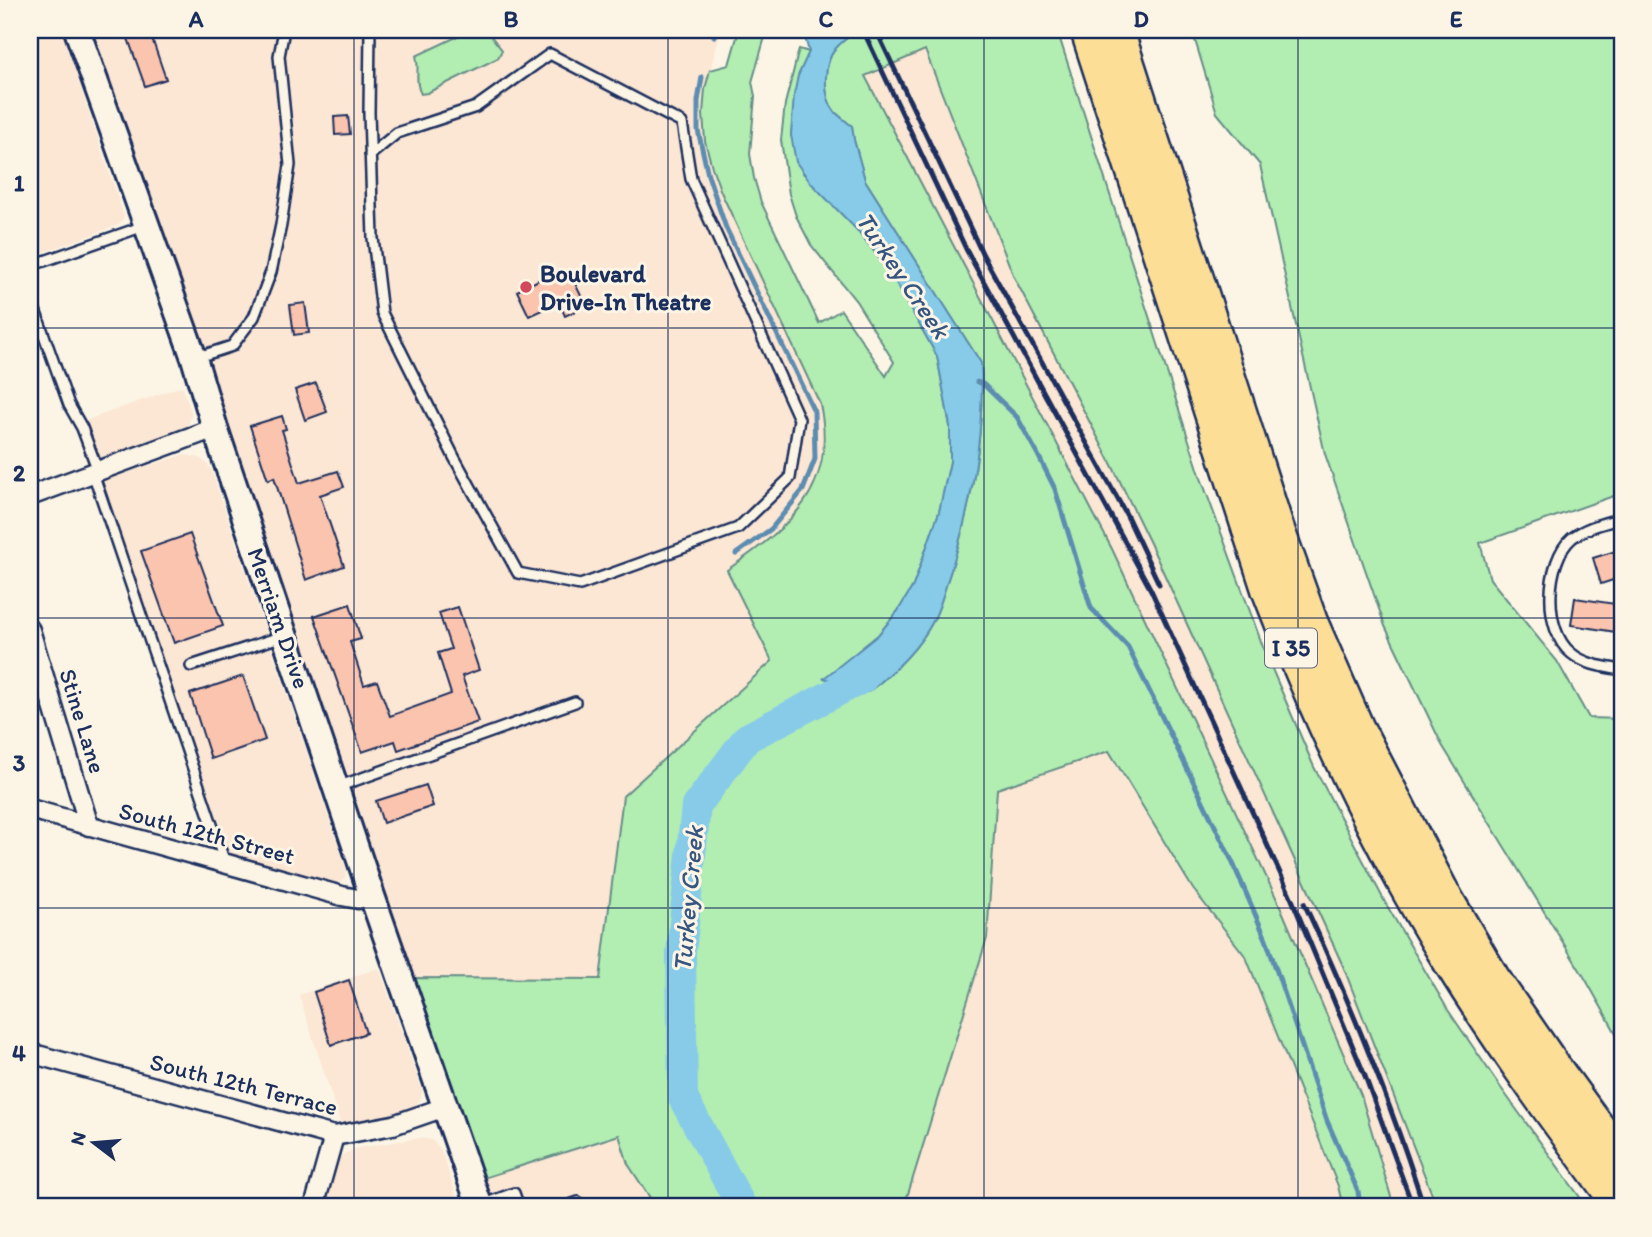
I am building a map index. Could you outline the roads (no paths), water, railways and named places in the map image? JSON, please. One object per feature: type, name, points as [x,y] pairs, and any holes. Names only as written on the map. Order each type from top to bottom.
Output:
[{"type":"highway","name":"I 35","points":[[1087,30],[1244,518],[1299,668],[1382,844],[1452,965],[1544,1103],[1621,1207]]},
{"type":"highway","name":"I 35","points":[[1117,30],[1277,527],[1311,622],[1357,727],[1443,893],[1493,978],[1622,1160]]},
{"type":"main road","name":"Merriam Drive","points":[[77,30],[194,358],[335,788],[480,1207]]},
{"type":"street","points":[[30,496],[215,428]]},
{"type":"street","name":"Stine Lane","points":[[30,631],[89,826]]},
{"type":"street","name":"South 12th Street","points":[[30,809],[342,896],[358,899],[371,893]]},
{"type":"street","name":"South 12th Terrace","points":[[30,1053],[334,1136],[393,1125],[445,1107]]},
{"type":"street","points":[[314,1207],[334,1136]]},
{"type":"lane","points":[[194,358],[232,346],[254,317],[271,272],[282,225],[290,164],[279,56],[284,30]]},
{"type":"lane","points":[[370,30],[370,155],[373,238],[382,313],[454,457],[518,573],[580,585],[738,528],[789,478],[799,419],[691,179],[681,123],[550,54],[477,107],[397,134],[370,155]]},
{"type":"lane","points":[[30,266],[146,225]]},
{"type":"lane","points":[[30,296],[69,405],[82,428],[225,863]]},
{"type":"lane","points":[[1622,518],[1590,527],[1571,539],[1555,561],[1550,593],[1555,628],[1570,653],[1595,666],[1622,670]]},
{"type":"lane","points":[[191,666],[284,635]]},
{"type":"lane","points":[[335,788],[575,702]]},
{"type":"lane","points":[[480,1207],[514,1193],[519,1207]]},
{"type":"lane","points":[[564,1207],[578,1202],[580,1207]]},
{"type":"water","points":[[803,30],[858,30],[832,54],[826,80],[828,97],[835,112],[852,126],[865,180],[981,363],[981,416],[971,494],[941,603],[927,632],[912,651],[896,669],[868,692],[824,678],[878,635],[898,611],[913,586],[939,512],[950,462],[950,426],[937,356],[889,270],[858,231],[811,183],[796,162],[791,135],[794,95],[798,76],[809,52]]},
{"type":"waterway","points":[[714,36],[718,30]]},
{"type":"waterway","points":[[702,77],[698,101],[698,130],[708,175],[726,228],[814,411],[815,459],[803,490],[771,529],[736,554]]},
{"type":"waterway","points":[[977,382],[983,384],[1017,417],[1037,453],[1055,489],[1091,608],[1128,647],[1232,861],[1266,939],[1327,1121],[1358,1191],[1360,1207]]},
{"type":"waterway","name":"Turkey Creek","points":[[742,1207],[683,1098],[681,953],[696,806],[747,738],[862,679],[879,659]]},
{"type":"railway","points":[[863,30],[966,249],[1151,590],[1291,897],[1365,1076],[1413,1207]]},
{"type":"railway","points":[[876,30],[983,255],[1127,516],[1159,584]]},
{"type":"railway","points":[[1304,903],[1369,1053],[1424,1207]]},
{"type":"place","name":"Boulevard Drive-In Theatre","points":[[526,287]]}]
